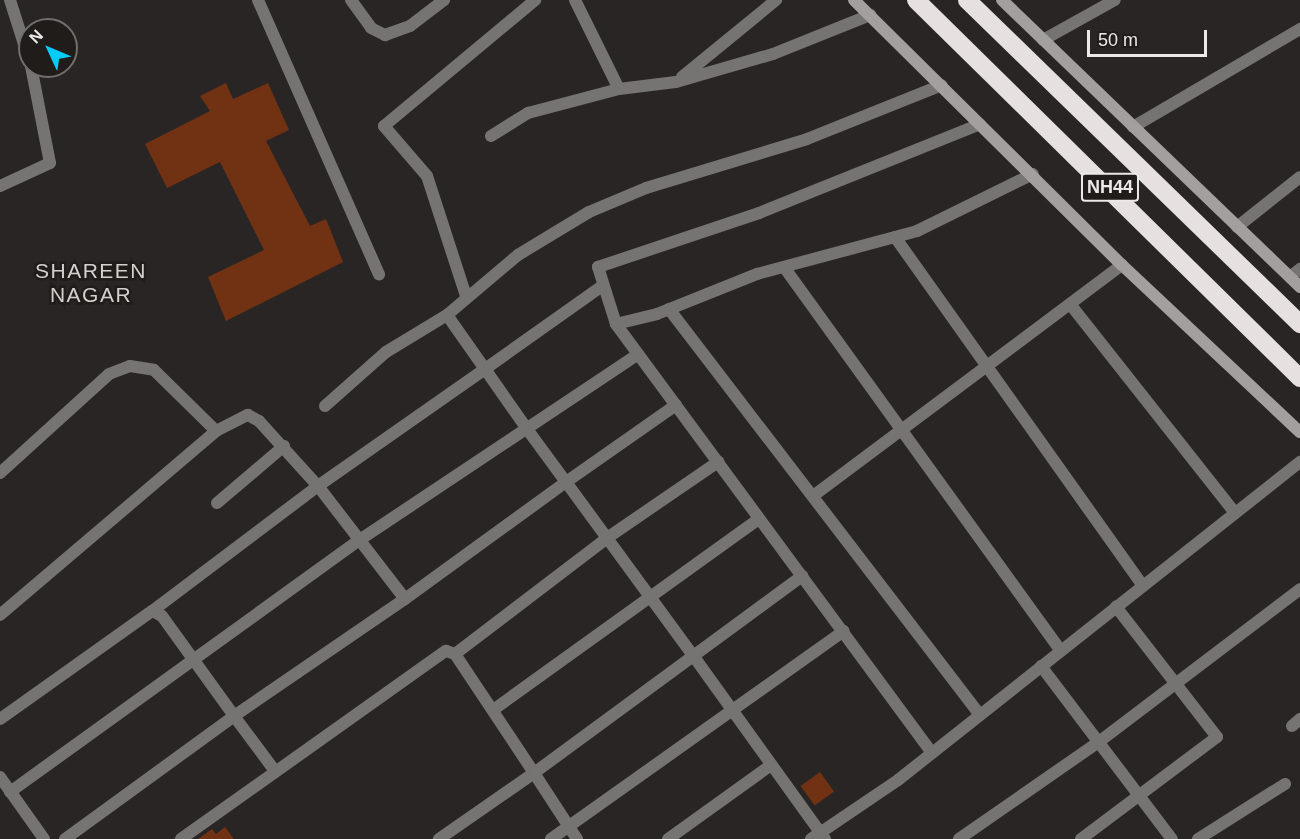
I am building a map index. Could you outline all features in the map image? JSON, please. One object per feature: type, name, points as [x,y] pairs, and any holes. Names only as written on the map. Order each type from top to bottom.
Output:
[{"type":"highway","name":"NH44","points":[[916,0],[1300,378]]},
{"type":"highway","name":"NH44","points":[[967,0],[1300,324]]},
{"type":"street","points":[[10,0],[18,26]]},
{"type":"street","points":[[258,0],[379,274]]},
{"type":"street","points":[[351,0],[371,28],[385,35],[410,26],[444,0]]},
{"type":"street","points":[[466,296],[427,176],[384,126],[535,0]]},
{"type":"street","points":[[575,0],[620,89]]},
{"type":"street","points":[[676,82],[776,0]]},
{"type":"street","points":[[854,0],[1033,174],[1122,265],[1300,432]]},
{"type":"street","points":[[1002,0],[1237,227],[1295,273],[1300,287]]},
{"type":"street","points":[[1043,40],[1115,0]]},
{"type":"street","points":[[491,136],[528,113],[620,89],[676,82],[773,54],[870,15]]},
{"type":"street","points":[[1133,127],[1300,29]]},
{"type":"street","points":[[0,186],[50,163],[33,78]]},
{"type":"street","points":[[325,406],[386,352],[447,315],[466,296],[556,229],[646,188],[807,140],[942,85]]},
{"type":"street","points":[[932,753],[616,324],[601,287],[598,267],[759,213],[980,124]]},
{"type":"street","points":[[616,324],[669,309],[784,267],[917,231],[1033,174]]},
{"type":"street","points":[[1237,227],[1300,177]]},
{"type":"street","points":[[895,237],[1143,586]]},
{"type":"street","points":[[813,496],[1122,265]]},
{"type":"street","points":[[784,267],[1061,651]]},
{"type":"street","points":[[0,719],[152,611],[318,486],[601,287]]},
{"type":"street","points":[[1070,304],[1235,513]]},
{"type":"street","points":[[669,309],[980,715]]},
{"type":"street","points":[[447,315],[527,429],[692,654],[819,837],[932,753],[1300,462]]},
{"type":"street","points":[[10,792],[196,662],[361,539],[638,354]]},
{"type":"street","points":[[0,473],[109,374],[130,366],[154,370],[216,431]]},
{"type":"street","points":[[64,839],[234,716],[405,599],[676,405]]},
{"type":"street","points":[[0,615],[216,431],[248,415],[284,446],[361,539],[405,599]]},
{"type":"street","points":[[217,503],[284,446]]},
{"type":"street","points":[[181,839],[438,654],[455,654],[607,538],[717,462]]},
{"type":"street","points":[[493,711],[759,519]]},
{"type":"street","points":[[440,839],[802,576]]},
{"type":"street","points":[[959,839],[1100,741],[1300,590]]},
{"type":"street","points":[[1081,839],[1217,737],[1116,607]]},
{"type":"street","points":[[152,611],[162,616],[275,771]]},
{"type":"street","points":[[551,839],[731,709],[844,631]]},
{"type":"street","points":[[455,654],[577,839]]},
{"type":"street","points":[[1041,666],[1172,839]]},
{"type":"street","points":[[668,839],[771,765]]},
{"type":"street","points":[[0,777],[44,839]]},
{"type":"street","points":[[1198,839],[1285,784]]},
{"type":"building","points":[[226,83],[233,99],[268,83],[289,130],[266,141],[310,226],[326,219],[343,262],[226,321],[208,277],[264,250],[220,162],[167,188],[145,144],[210,111],[200,96]]},
{"type":"building","points":[[820,772],[834,791],[815,806],[801,786]]},
{"type":"building","points":[[225,827],[234,839],[198,839],[212,829],[216,834]]},
{"type":"district","name":"SHAREEN NAGAR","points":[[91,283]]}]
